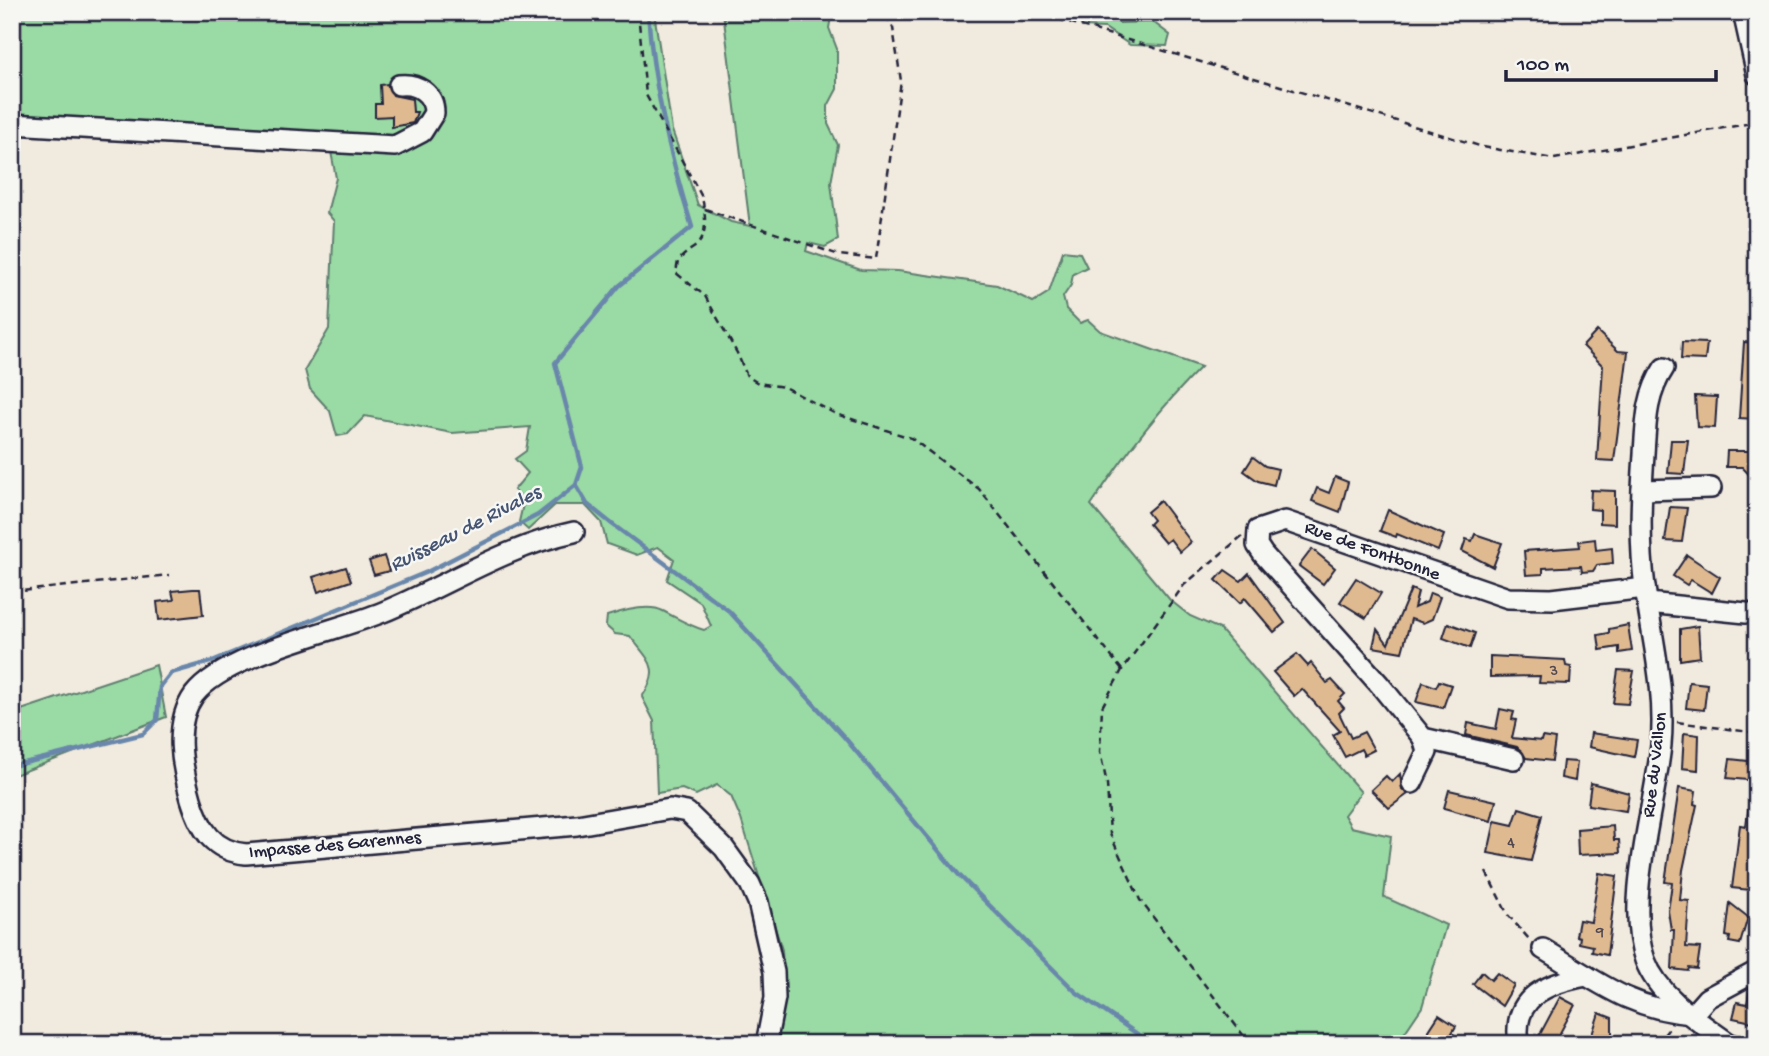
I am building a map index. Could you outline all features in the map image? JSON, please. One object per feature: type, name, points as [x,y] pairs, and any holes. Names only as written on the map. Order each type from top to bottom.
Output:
[{"type":"street","points":[[1743,12],[1757,75]]},
{"type":"street","points":[[12,124],[395,146],[422,132],[434,113],[431,98],[425,91],[417,86],[398,85]]},
{"type":"street","name":"Rue du Vallon","points":[[1664,368],[1656,380],[1647,411],[1640,531],[1646,595],[1661,679],[1663,721],[1640,886],[1640,941],[1653,979],[1665,996],[1693,1014],[1730,1044]]},
{"type":"street","points":[[1642,490],[1711,488]]},
{"type":"street","name":"Rue de Fontbonne","points":[[1258,530],[1285,521],[1508,598],[1646,595],[1746,613]]},
{"type":"street","points":[[1258,530],[1257,545],[1263,554],[1380,685],[1423,738],[1427,752],[1412,783]]},
{"type":"street","name":"Impasse des Garennes","points":[[574,532],[537,540],[499,555],[385,611],[303,638],[215,676],[192,698],[183,724],[184,763],[198,818],[213,842],[232,853],[246,854],[577,825],[670,808],[687,812],[724,848],[750,884],[758,902],[774,972],[775,998],[766,1044]]},
{"type":"street","points":[[1423,738],[1514,759]]},
{"type":"street","points":[[1543,949],[1627,999],[1654,1010],[1693,1014],[1707,999],[1757,971]]},
{"type":"street","points":[[1520,1044],[1518,1021],[1534,995],[1564,980],[1587,976]]},
{"type":"path","points":[[638,12],[646,94],[702,197],[705,209],[706,221],[698,245],[678,261],[677,273],[705,296],[747,376],[758,383],[784,387],[835,415],[911,438],[979,489],[1122,670]]},
{"type":"path","points":[[705,209],[839,255],[876,259],[901,81],[893,28],[884,12]]},
{"type":"path","points":[[1034,12],[1483,147],[1553,159],[1757,122]]},
{"type":"path","points":[[1250,1044],[1140,900],[1110,834],[1107,785],[1101,752],[1102,707],[1122,670],[1184,585],[1237,538],[1258,530]]},
{"type":"path","points":[[12,592],[169,575]]},
{"type":"path","points":[[1663,721],[1757,733]]},
{"type":"path","points":[[1486,872],[1508,915],[1523,934],[1543,949]]},
{"type":"green space","points":[[12,12],[654,12],[672,130],[698,205],[731,222],[750,226],[723,12],[832,12],[829,28],[837,49],[837,89],[828,106],[828,124],[838,145],[831,183],[838,240],[825,247],[808,243],[806,251],[861,270],[898,271],[997,285],[1033,302],[1049,292],[1063,251],[1080,253],[1087,267],[1073,274],[1071,285],[1063,297],[1066,309],[1080,323],[1088,320],[1100,331],[1201,367],[1142,433],[1091,505],[1170,600],[1190,616],[1220,629],[1361,792],[1344,815],[1351,827],[1391,836],[1384,897],[1446,925],[1422,1007],[1397,1044],[775,1044],[784,992],[782,950],[741,819],[731,796],[717,785],[696,795],[682,789],[657,793],[654,721],[642,697],[651,679],[651,665],[630,636],[615,634],[606,626],[607,616],[650,608],[663,611],[704,630],[711,626],[701,603],[667,580],[674,559],[658,547],[637,555],[607,544],[601,522],[585,505],[555,505],[528,530],[519,522],[524,500],[514,490],[528,473],[515,459],[526,451],[530,427],[452,433],[365,416],[348,434],[337,436],[330,411],[310,389],[305,370],[329,329],[334,221],[327,213],[336,178],[329,141],[12,120]]},
{"type":"green space","points":[[1047,12],[1105,12],[1119,23],[1153,22],[1170,35],[1167,46],[1130,45],[1105,28],[1082,27],[1079,21]]},
{"type":"green space","points":[[156,665],[166,717],[12,776],[12,713]]},
{"type":"building","points":[[387,84],[393,95],[412,99],[413,112],[417,112],[413,123],[392,127],[392,116],[375,117],[375,104],[381,104],[380,85]]},
{"type":"building","points":[[1597,331],[1618,351],[1628,352],[1614,461],[1597,460],[1603,366],[1583,346]]},
{"type":"building","points":[[1682,342],[1707,343],[1705,360],[1681,359]]},
{"type":"building","points":[[1744,342],[1757,343],[1756,419],[1739,418]]},
{"type":"building","points":[[1695,396],[1717,397],[1715,428],[1697,427]]},
{"type":"building","points":[[1671,440],[1688,440],[1684,474],[1668,473]]},
{"type":"building","points":[[1727,451],[1754,451],[1757,483],[1742,467],[1726,467]]},
{"type":"building","points":[[1253,457],[1265,466],[1278,469],[1274,485],[1258,481],[1244,471]]},
{"type":"building","points":[[1335,477],[1348,482],[1340,512],[1312,501],[1317,488],[1329,493]]},
{"type":"building","points":[[1591,490],[1615,491],[1615,524],[1600,523],[1600,510],[1590,509]]},
{"type":"building","points":[[1160,501],[1191,542],[1180,552],[1170,539],[1165,543],[1149,524],[1153,520],[1147,512]]},
{"type":"building","points":[[1670,507],[1687,508],[1682,542],[1665,541]]},
{"type":"building","points":[[1388,510],[1444,535],[1438,551],[1397,534],[1396,537],[1380,531]]},
{"type":"building","points":[[1475,534],[1502,543],[1493,567],[1462,551],[1466,539],[1472,541]]},
{"type":"building","points":[[1595,539],[1596,550],[1612,548],[1613,563],[1597,565],[1593,571],[1582,572],[1581,566],[1543,568],[1543,574],[1526,575],[1524,551],[1580,547],[1579,541]]},
{"type":"building","points":[[1312,549],[1335,568],[1323,584],[1299,566]]},
{"type":"building","points":[[1687,555],[1720,577],[1712,593],[1691,580],[1687,585],[1673,576]]},
{"type":"building","points":[[384,556],[389,571],[374,575],[369,561]]},
{"type":"building","points":[[346,567],[351,581],[318,592],[313,577]]},
{"type":"building","points":[[1225,570],[1241,581],[1249,573],[1285,623],[1274,632],[1245,598],[1240,603],[1216,580]]},
{"type":"building","points":[[1356,578],[1381,593],[1366,618],[1340,602]]},
{"type":"building","points":[[200,589],[203,615],[159,620],[157,602],[174,600],[172,591]]},
{"type":"building","points":[[1411,589],[1418,592],[1414,608],[1427,602],[1430,593],[1440,597],[1432,619],[1423,623],[1411,619],[1402,652],[1373,647],[1377,629],[1388,644]]},
{"type":"building","points":[[1448,623],[1475,633],[1470,648],[1443,638]]},
{"type":"building","points":[[1628,625],[1632,651],[1619,653],[1619,647],[1600,650],[1598,635],[1609,633],[1609,629]]},
{"type":"building","points":[[1698,626],[1700,657],[1680,660],[1680,629]]},
{"type":"building","points":[[1297,654],[1308,666],[1311,663],[1327,683],[1332,680],[1345,694],[1338,701],[1344,708],[1339,713],[1351,738],[1364,732],[1374,750],[1364,755],[1361,749],[1345,757],[1333,735],[1340,731],[1302,689],[1294,696],[1273,672]]},
{"type":"building","points":[[1490,656],[1565,660],[1566,666],[1571,667],[1570,684],[1539,683],[1540,676],[1490,677]]},
{"type":"building","points":[[1618,670],[1634,671],[1628,704],[1613,703]]},
{"type":"building","points":[[1439,681],[1451,685],[1443,708],[1416,702],[1423,682],[1436,687]]},
{"type":"building","points":[[1689,682],[1707,684],[1704,710],[1686,708]]},
{"type":"building","points":[[1500,709],[1514,712],[1512,719],[1516,720],[1512,738],[1541,741],[1542,737],[1555,739],[1552,761],[1526,758],[1517,747],[1466,735],[1468,723],[1496,729]]},
{"type":"building","points":[[1591,733],[1637,740],[1634,757],[1589,747]]},
{"type":"building","points":[[1684,733],[1699,735],[1698,770],[1682,768]]},
{"type":"building","points":[[1730,759],[1757,762],[1757,781],[1727,778]]},
{"type":"building","points":[[1563,761],[1577,762],[1575,781],[1561,778]]},
{"type":"building","points":[[1400,774],[1402,789],[1408,794],[1389,808],[1371,790],[1386,776],[1392,782]]},
{"type":"building","points":[[1591,783],[1629,793],[1626,811],[1588,805]]},
{"type":"building","points":[[1679,788],[1696,791],[1694,804],[1697,805],[1683,870],[1680,900],[1689,901],[1686,947],[1700,948],[1697,969],[1689,968],[1688,971],[1672,969],[1674,930],[1671,930],[1668,911],[1672,883],[1665,882]]},
{"type":"building","points":[[1449,790],[1496,801],[1491,821],[1444,808]]},
{"type":"building","points":[[1750,797],[1757,798],[1757,855],[1750,890],[1732,888],[1740,825],[1746,826]]},
{"type":"building","points":[[1519,808],[1542,815],[1531,861],[1488,853],[1495,821],[1513,825]]},
{"type":"building","points":[[1613,826],[1614,840],[1619,840],[1620,853],[1578,855],[1577,829]]},
{"type":"building","points":[[1599,873],[1617,876],[1607,955],[1592,952],[1593,946],[1579,943],[1580,937],[1576,936],[1579,920],[1591,922]]},
{"type":"building","points":[[1730,903],[1748,917],[1740,944],[1729,942],[1730,937],[1726,936]]},
{"type":"building","points":[[1482,972],[1491,980],[1497,973],[1514,985],[1502,1006],[1473,984]]},
{"type":"building","points":[[1757,985],[1757,1023],[1733,1018],[1737,1002],[1747,1004],[1750,988]]},
{"type":"building","points":[[1560,997],[1575,1005],[1554,1044],[1549,1044],[1538,1038]]},
{"type":"building","points":[[1599,1013],[1612,1018],[1612,1038],[1609,1044],[1589,1044]]},
{"type":"building","points":[[1439,1015],[1456,1026],[1452,1033],[1456,1036],[1451,1044],[1433,1044],[1424,1038]]},
{"type":"waterway","name":"Ruisseau de Rivales","points":[[12,766],[143,734],[157,720],[160,687],[171,673],[210,662],[427,572],[538,515],[576,485],[582,467],[555,363],[619,286],[692,227],[664,121],[648,12]]},
{"type":"waterway","points":[[576,485],[587,504],[729,611],[845,738],[959,875],[1076,992],[1152,1044]]}]
